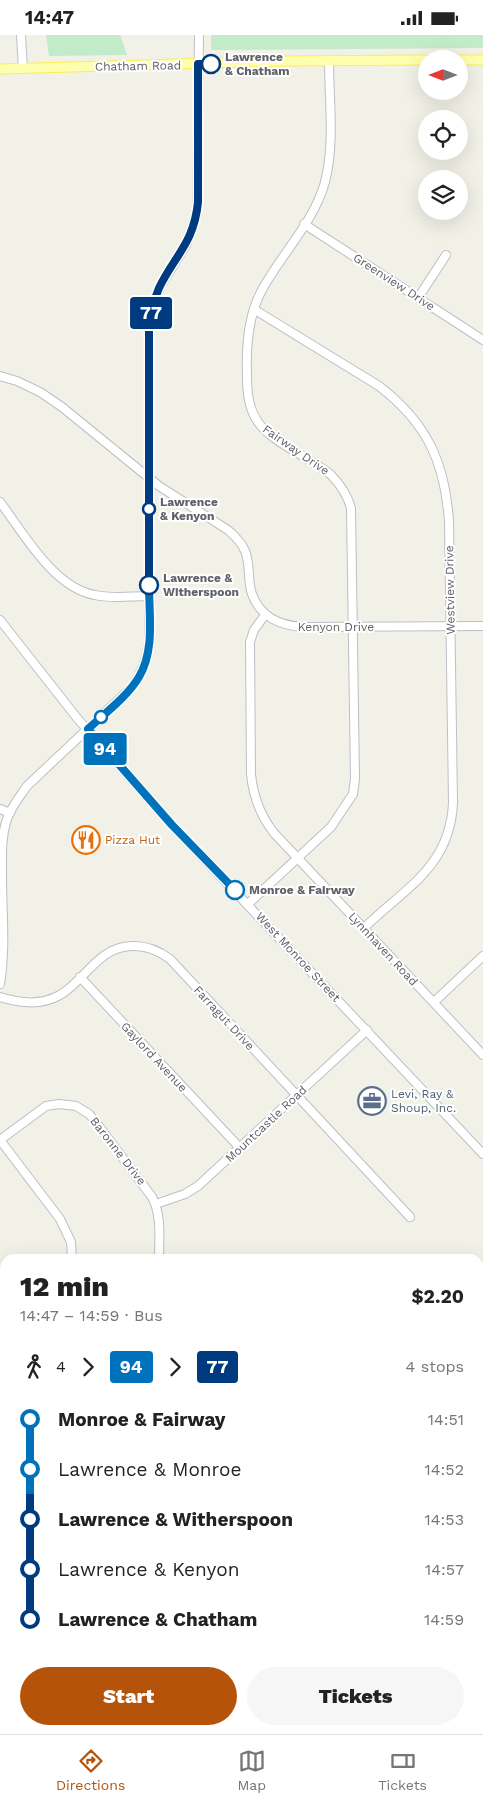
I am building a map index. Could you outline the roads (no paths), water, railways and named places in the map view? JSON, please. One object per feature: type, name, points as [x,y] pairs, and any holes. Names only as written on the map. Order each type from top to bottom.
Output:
[{"type":"main road","name":"Chatham Road","points":[[0,69],[418,60]]},
{"type":"main road","points":[[468,60],[483,60]]},
{"type":"street","points":[[21,35],[23,69]]},
{"type":"street","points":[[0,984],[3,961],[1,909],[2,843],[10,813],[15,802],[27,786],[126,694],[139,677],[145,665],[149,647],[149,326],[151,311],[160,287],[186,245],[197,214],[199,35]]},
{"type":"street","name":"Fairway Drive","points":[[248,904],[334,823],[353,794],[355,779],[351,518],[348,500],[339,483],[322,467],[271,435],[255,418],[249,399],[246,361],[249,328],[262,291],[320,197],[327,171],[330,149],[329,61]]},
{"type":"street","name":"Greenview Drive","points":[[304,224],[483,340]]},
{"type":"street","points":[[418,298],[446,255]]},
{"type":"street","name":"Westview Drive","points":[[255,310],[379,386],[407,411],[432,447],[441,469],[448,507],[453,803],[450,828],[445,842],[431,867],[364,928]]},
{"type":"street","points":[[0,375],[28,386],[62,407],[162,487],[228,530],[238,539],[247,557],[252,593],[265,615]]},
{"type":"street","points":[[0,502],[49,567],[69,585],[77,590],[96,596],[149,596]]},
{"type":"street","name":"Kenyon Drive","points":[[265,615],[275,621],[295,627],[483,626]]},
{"type":"street","name":"Lynnhaven Road","points":[[265,615],[254,630],[250,642],[253,787],[259,809],[266,821],[298,858],[483,1055]]},
{"type":"street","name":"West Monroe Street","points":[[0,620],[88,729],[172,825],[483,1154]]},
{"type":"street","points":[[0,809],[10,813]]},
{"type":"street","name":"Farragut Drive","points":[[0,997],[27,1003],[42,1001],[61,994],[106,954],[116,948],[126,946],[146,947],[163,954],[174,963],[410,1217]]},
{"type":"street","points":[[434,1002],[483,957]]},
{"type":"street","name":"Gaylord Avenue","points":[[80,977],[240,1148]]},
{"type":"street","name":"Mountcastle Road","points":[[156,1204],[185,1194],[198,1186],[367,1030]]},
{"type":"street","name":"Baronne Drive","points":[[0,1140],[46,1106],[59,1104],[83,1110],[95,1122],[143,1183],[156,1204],[160,1254]]},
{"type":"street","points":[[0,1140],[60,1219],[71,1242],[72,1254]]},
{"type":"place","name":"Lawrence & Chatham","points":[[211,64]]},
{"type":"place","name":"Lawrence & Kenyon","points":[[149,509]]},
{"type":"place","name":"Lawrence & Witherspoon","points":[[149,585]]},
{"type":"place","name":"Pizza Hut","points":[[86,840]]},
{"type":"place","name":"Monroe & Fairway","points":[[235,890]]},
{"type":"place","name":"Levi, Ray & Shoup, Inc.","points":[[372,1101]]}]
